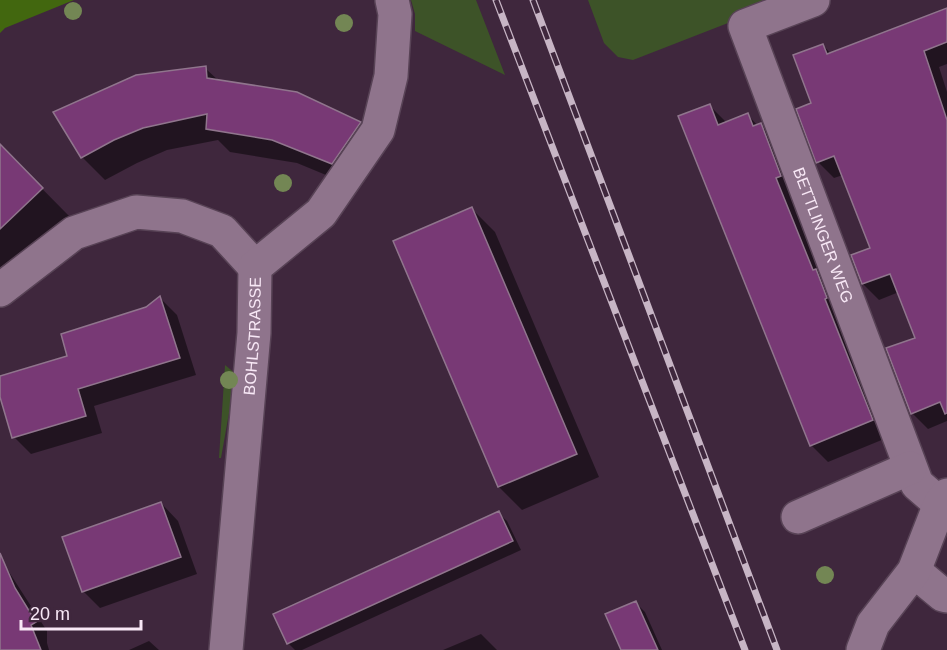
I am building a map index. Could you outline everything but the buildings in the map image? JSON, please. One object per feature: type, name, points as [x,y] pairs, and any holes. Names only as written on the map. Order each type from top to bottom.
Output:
[{"type":"street","name":"BOHLSTRASSE","points":[[226,650],[254,333],[255,267],[321,213],[378,130],[391,76],[395,14],[392,0]]},
{"type":"street","name":"BETTLINGER WEG","points":[[813,0],[744,26],[916,484],[943,500],[914,571],[873,624],[862,650]]},
{"type":"street","points":[[0,290],[74,233],[136,212],[182,216],[222,231],[255,267]]},
{"type":"street","points":[[798,516],[910,468]]},
{"type":"street","points":[[914,571],[947,596]]},
{"type":"green space","points":[[0,0],[74,0],[5,28],[0,33]]},
{"type":"green space","points":[[411,0],[476,0],[505,75],[415,31],[415,14]]},
{"type":"green space","points":[[588,0],[787,0],[633,60],[618,57],[604,43]]},
{"type":"green space","points":[[225,365],[236,374],[221,458],[219,458]]},
{"type":"railway","points":[[496,0],[745,650]]},
{"type":"railway","points":[[533,0],[777,650]]}]
